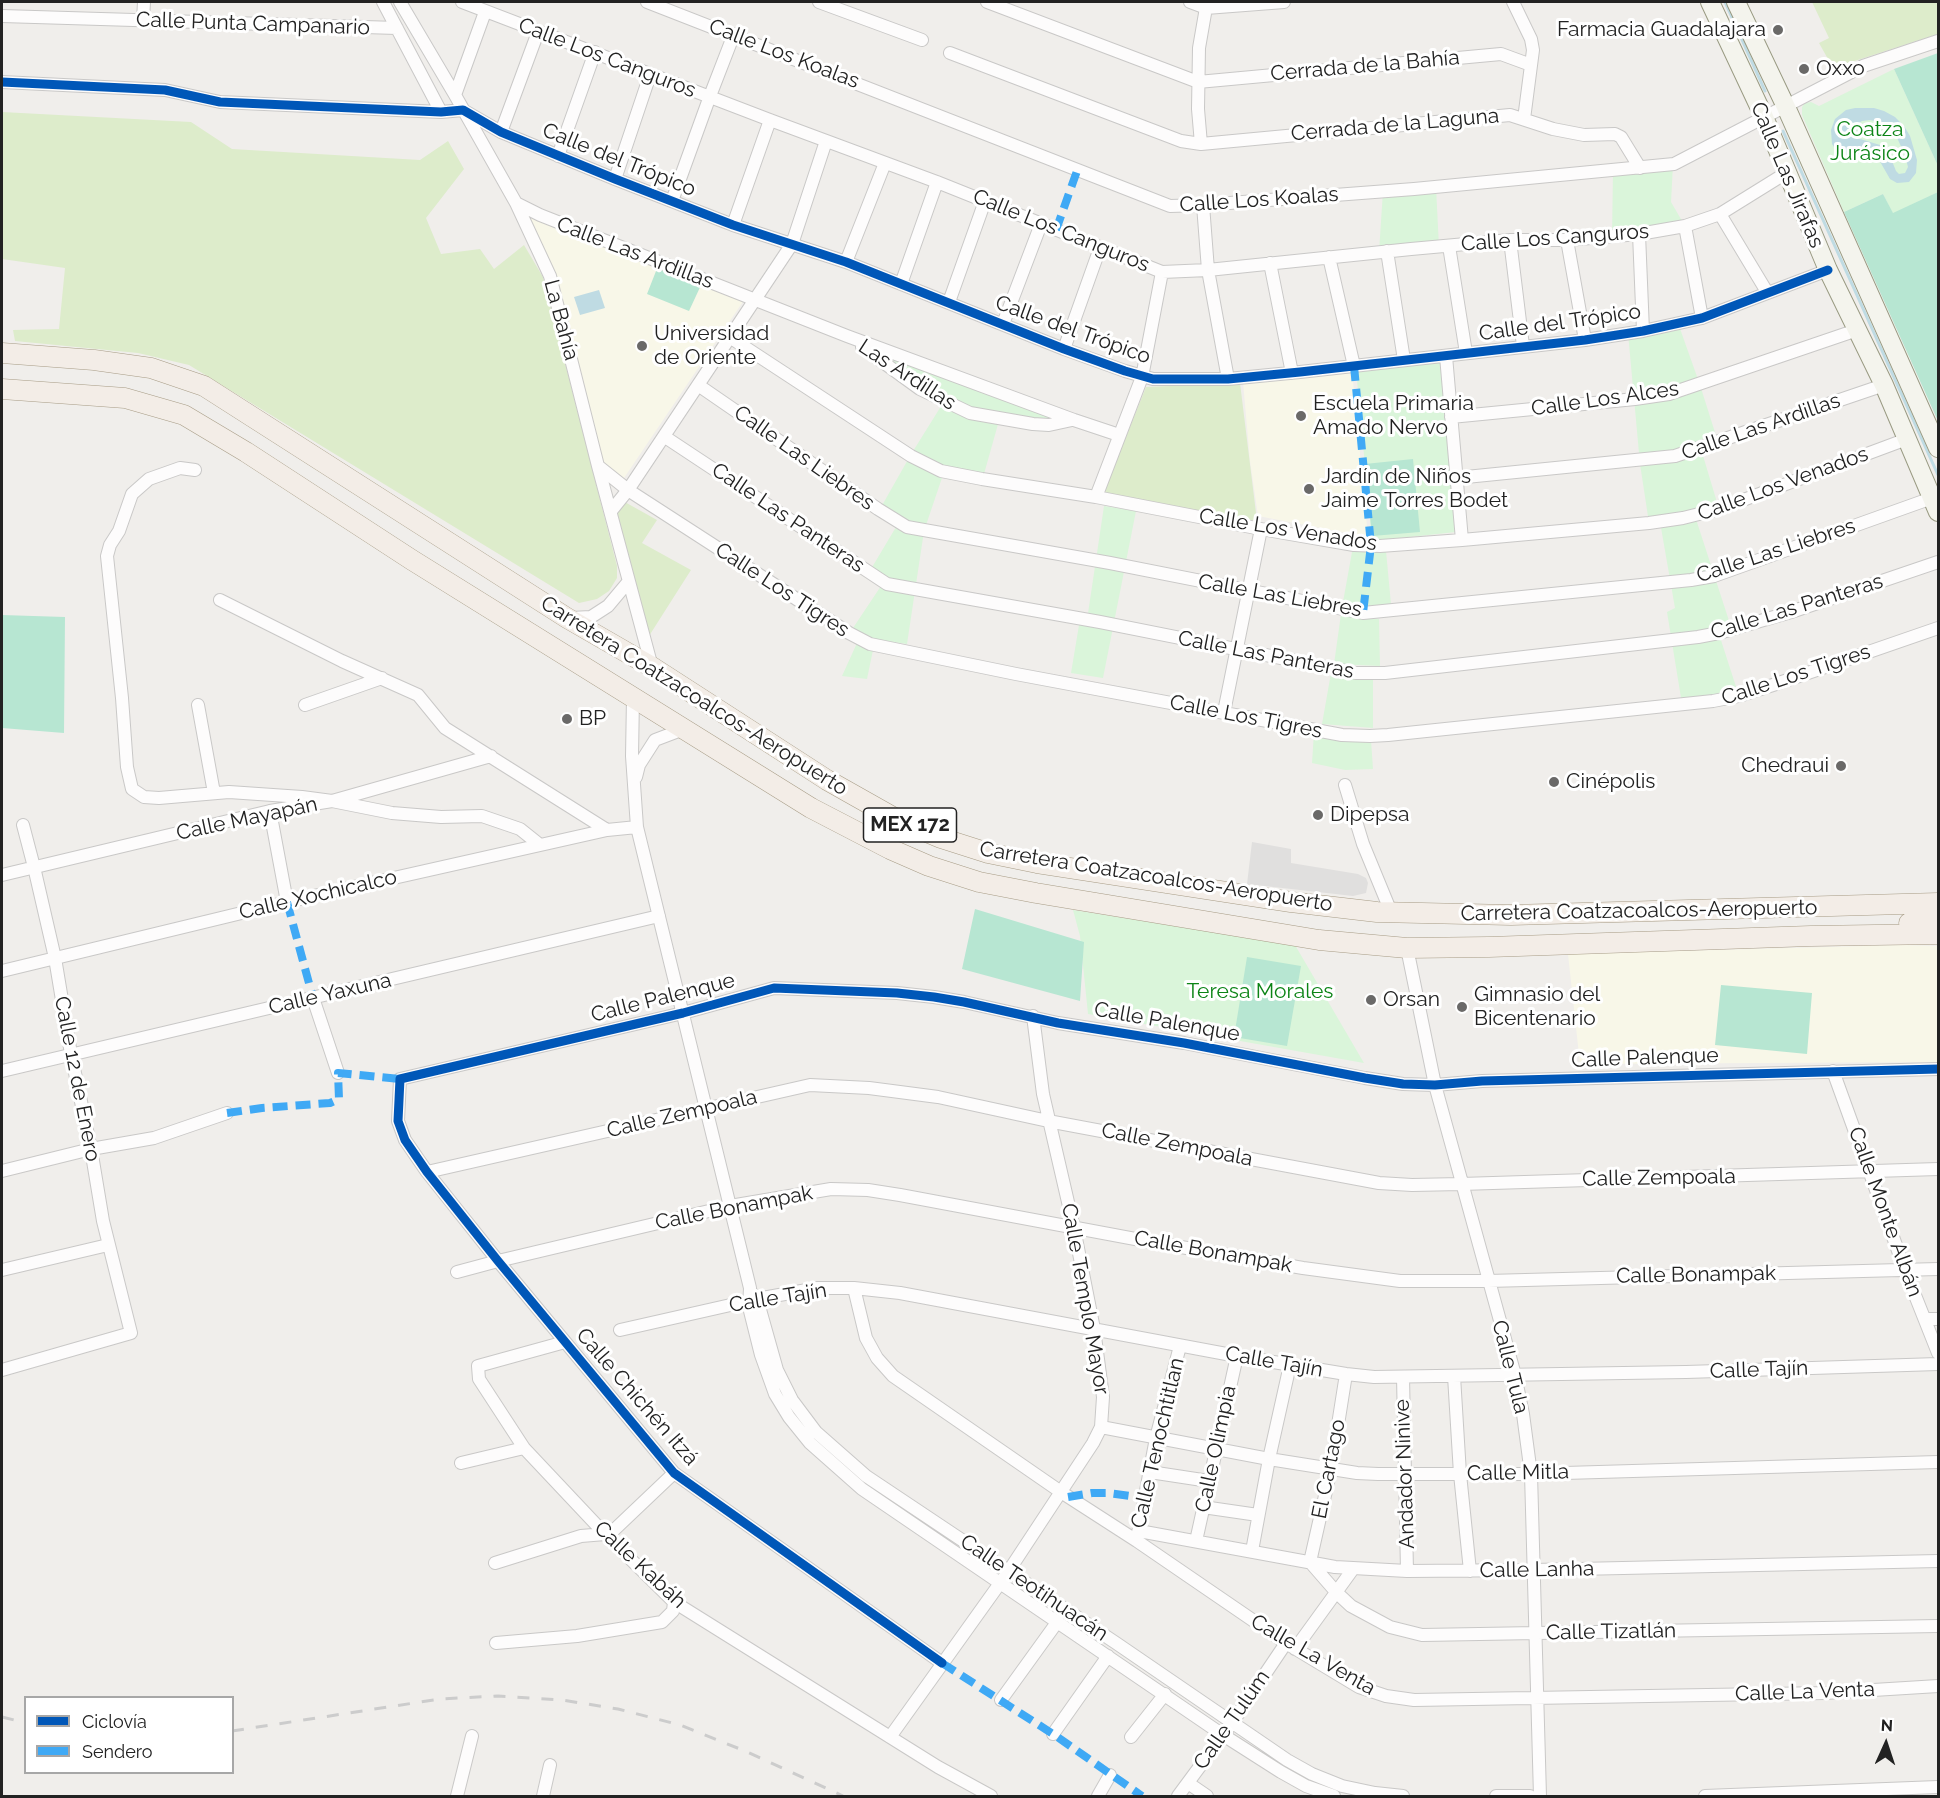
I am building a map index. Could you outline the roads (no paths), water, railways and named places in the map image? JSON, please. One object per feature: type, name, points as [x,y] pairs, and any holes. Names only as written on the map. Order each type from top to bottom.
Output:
[{"type":"main road","name":"Calle Las Jirafas","points":[[1710,2],[1764,117],[1828,270],[1884,385],[1935,505]]},
{"type":"main road","name":"Calle Las Jirafas","points":[[1736,2],[1786,107],[1938,448]]},
{"type":"main road","name":"Carretera Coatzacoalcos-Aeropuerto","points":[[2,353],[94,360],[151,368],[204,386],[440,538],[567,618],[652,667],[827,780],[898,820],[988,853],[1038,863],[1291,902],[1391,912],[1503,915],[1938,903]]},
{"type":"main road","name":"Carretera Coatzacoalcos-Aeropuerto","points":[[2,389],[125,398],[184,415],[811,808],[890,849],[929,866],[979,882],[1319,940],[1407,948],[1938,934]]},
{"type":"main road","points":[[422,566],[422,556],[427,547],[440,538]]},
{"type":"main road","points":[[811,808],[827,780]]},
{"type":"main road","points":[[1123,907],[1128,877]]},
{"type":"main road","points":[[1572,944],[1582,935],[1584,928],[1580,913]]},
{"type":"main road","points":[[1811,936],[1846,927],[1922,923],[1938,919]]},
{"type":"street","points":[[143,20],[144,2]]},
{"type":"street","points":[[383,2],[441,112]]},
{"type":"street","name":"La Bahía","points":[[400,2],[516,203],[550,276],[652,667]]},
{"type":"street","name":"Calle Los Canguros","points":[[462,2],[937,182],[1162,272],[1208,270],[1510,240],[1567,240],[1639,234],[1685,226],[1720,214],[1786,173]]},
{"type":"street","name":"Calle Los Koalas","points":[[647,2],[735,34],[1170,206],[1414,189],[1674,164],[1863,66],[1938,41]]},
{"type":"street","points":[[819,2],[922,40]]},
{"type":"street","points":[[987,2],[1198,82]]},
{"type":"street","points":[[1190,2],[1207,5],[1284,2]]},
{"type":"street","points":[[1513,2],[1533,50],[1524,119]]},
{"type":"street","points":[[1201,144],[1199,48],[1207,5]]},
{"type":"street","points":[[455,95],[485,12]]},
{"type":"street","name":"Calle Punta Campanario","points":[[2,16],[397,28]]},
{"type":"street","points":[[501,132],[538,32]]},
{"type":"street","points":[[672,201],[735,34]]},
{"type":"street","points":[[558,156],[595,52]]},
{"type":"street","name":"Cerrada de la Laguna","points":[[950,52],[1180,141],[1201,144],[1510,115],[1553,129],[1584,135],[1615,134],[1621,137],[1640,168]]},
{"type":"street","name":"Cerrada de la Bahía","points":[[1198,82],[1501,54],[1531,65]]},
{"type":"street","points":[[615,179],[650,75]]},
{"type":"street","points":[[2,82],[165,90],[220,102],[441,112],[463,110]]},
{"type":"street","name":"Calle del Trópico","points":[[463,110],[501,132],[733,225],[846,262],[1064,349],[1142,377],[1165,380],[1228,379],[1585,340],[1642,331],[1702,318],[1828,270]]},
{"type":"street","points":[[733,225],[770,120]]},
{"type":"street","points":[[611,511],[665,436],[792,244],[826,141]]},
{"type":"street","points":[[846,262],[885,163]]},
{"type":"street","points":[[901,284],[937,182]]},
{"type":"street","points":[[949,302],[985,201]]},
{"type":"street","name":"Calle Las Ardillas","points":[[516,203],[540,216],[756,300]]},
{"type":"street","points":[[1203,205],[1208,270],[1228,379]]},
{"type":"street","points":[[1720,214],[1767,292]]},
{"type":"street","points":[[1003,324],[1041,224]]},
{"type":"street","points":[[1685,226],[1702,318]]},
{"type":"street","points":[[1639,234],[1642,331]]},
{"type":"street","points":[[1510,240],[1523,346]]},
{"type":"street","points":[[1567,240],[1585,340]]},
{"type":"street","points":[[1449,246],[1466,353]]},
{"type":"street","points":[[1064,349],[1100,248]]},
{"type":"street","points":[[1387,251],[1404,360]]},
{"type":"street","points":[[1329,257],[1353,366]]},
{"type":"street","points":[[1270,263],[1292,372]]},
{"type":"street","points":[[1096,498],[1142,377],[1162,272]]},
{"type":"street","name":"Las Ardillas","points":[[756,300],[847,336],[1119,435]]},
{"type":"street","name":"Calle Los Alces","points":[[1451,417],[1669,394],[1857,330]]},
{"type":"street","name":"Las Ardillas","points":[[847,336],[920,389],[970,413],[1033,424],[1074,420]]},
{"type":"street","name":"Calle Los Venados","points":[[731,338],[928,466],[954,474],[1362,545],[1380,546],[1462,540],[1649,523],[1695,516],[1908,439]]},
{"type":"street","points":[[1446,356],[1462,540]]},
{"type":"street","name":"Calle Las Liebres","points":[[698,385],[907,527],[1110,563],[1363,613],[1714,576],[1935,505]]},
{"type":"street","name":"Calle Las Ardillas","points":[[1456,478],[1676,456],[1884,385]]},
{"type":"street","name":"Calle Las Panteras","points":[[665,436],[887,584],[1100,622],[1341,671],[1377,673],[1698,637],[1752,624],[1938,562]]},
{"type":"street","name":"Calle Los Tigres","points":[[598,466],[628,490],[849,633],[870,644],[1325,732],[1370,736],[1713,701],[1739,696],[1776,684],[1938,628]]},
{"type":"street","points":[[195,470],[180,468],[149,480],[132,494],[119,531],[110,545],[108,556],[127,767],[132,789],[144,797],[151,798],[229,792],[332,801],[392,813],[441,817],[482,816],[520,829],[540,845]]},
{"type":"street","points":[[1224,712],[1261,529]]},
{"type":"street","points":[[567,618],[591,617],[608,606],[629,581]]},
{"type":"street","points":[[220,600],[342,661],[418,695],[445,728],[606,830]]},
{"type":"street","points":[[305,705],[382,678]]},
{"type":"street","name":"Calle Teotihuacán","points":[[633,697],[631,736],[637,827],[730,1206],[751,1296],[761,1355],[775,1394],[789,1417],[810,1443],[862,1489],[1223,1735],[1306,1786],[1334,1797]]},
{"type":"street","points":[[198,705],[214,794]]},
{"type":"street","points":[[634,787],[639,765],[655,740],[684,729]]},
{"type":"street","name":"Calle Mayapán","points":[[2,875],[270,812],[332,801],[491,756]]},
{"type":"street","points":[[1345,785],[1364,844],[1391,912]]},
{"type":"street","points":[[270,812],[287,902]]},
{"type":"street","name":"Calle 12 de Enero","points":[[2,1370],[131,1333],[108,1245],[55,958],[23,825]]},
{"type":"street","name":"Calle Xochicalco","points":[[2,971],[287,902],[606,830],[637,827]]},
{"type":"street","name":"Calle Yaxuna","points":[[2,1071],[659,916]]},
{"type":"street","name":"Calle Tula","points":[[1407,948],[1435,1085],[1515,1375],[1523,1414],[1531,1474],[1540,1797]]},
{"type":"street","name":"Calle Palenque","points":[[400,1079],[683,1013],[774,988],[934,996],[1058,1023],[1184,1043],[1403,1084],[1435,1085],[1482,1081],[1938,1069]]},
{"type":"street","points":[[313,998],[338,1073]]},
{"type":"street","name":"Calle Templo Mayor","points":[[890,1737],[1008,1572],[1093,1443],[1101,1427],[1103,1397],[1094,1329],[1074,1228],[1048,1121],[1033,1016]]},
{"type":"street","name":"Calle Monte Albán","points":[[1833,1071],[1905,1270],[1932,1319],[1938,1353]]},
{"type":"street","name":"Calle Chichén Itzá","points":[[400,1079],[398,1121],[405,1140],[427,1172],[674,1473],[942,1663]]},
{"type":"street","name":"Calle Zempoala","points":[[427,1172],[810,1085],[938,1097],[1048,1121],[1368,1181],[1412,1185],[1938,1169]]},
{"type":"street","points":[[2,1171],[91,1149],[154,1138],[227,1113]]},
{"type":"street","name":"Calle Bonampak","points":[[457,1272],[730,1206],[831,1189],[868,1190],[1360,1277],[1400,1281],[1488,1281],[1938,1269]]},
{"type":"street","points":[[2,1270],[108,1245]]},
{"type":"street","name":"Calle Tajín","points":[[620,1330],[751,1296],[818,1288],[855,1288],[900,1293],[1180,1346],[1346,1374],[1454,1377],[1938,1364]]},
{"type":"street","name":"Calle La Venta","points":[[855,1288],[866,1338],[877,1358],[893,1376],[1061,1492],[1138,1536],[1290,1646],[1359,1687],[1386,1696],[1414,1700],[1825,1693],[1938,1686]]},
{"type":"street","name":"Calle Teotihuacán","points":[[751,1296],[777,1370],[792,1400],[816,1432],[867,1476],[1116,1642],[1287,1760],[1312,1774],[1342,1786],[1375,1795],[1403,1797]]},
{"type":"street","name":"Calle Kabáh","points":[[565,1342],[478,1366],[480,1379],[524,1448],[605,1534],[674,1602],[890,1737],[991,1797]]},
{"type":"street","name":"Calle Tenochtitlan","points":[[1138,1536],[1156,1438],[1180,1346]]},
{"type":"street","name":"Calle Olimpia","points":[[1196,1541],[1237,1356]]},
{"type":"street","points":[[1252,1551],[1290,1365]]},
{"type":"street","name":"El Cartago","points":[[1310,1562],[1331,1469],[1346,1374]]},
{"type":"street","name":"Andador Ninive","points":[[1403,1377],[1407,1571]]},
{"type":"street","points":[[1454,1377],[1460,1474],[1470,1571]]},
{"type":"street","name":"Calle Mitla","points":[[1101,1427],[1331,1469],[1357,1473],[1404,1475],[1531,1474],[1938,1462]]},
{"type":"street","points":[[461,1463],[524,1448]]},
{"type":"street","points":[[1150,1472],[1209,1481]]},
{"type":"street","points":[[495,1563],[580,1536],[605,1534],[614,1530],[674,1473]]},
{"type":"street","points":[[1203,1507],[1258,1515]]},
{"type":"street","name":"Calle Lanha","points":[[1138,1536],[1196,1541],[1353,1569],[1407,1571],[1938,1561]]},
{"type":"street","name":"Calle Tizatlán","points":[[1310,1562],[1351,1606],[1390,1627],[1422,1635],[1938,1626]]},
{"type":"street","name":"Calle Tulúm","points":[[1178,1797],[1290,1646],[1337,1593],[1353,1569]]},
{"type":"street","points":[[496,1643],[578,1636],[662,1622],[673,1611],[674,1602]]},
{"type":"street","points":[[1001,1700],[1058,1621]]},
{"type":"street","points":[[1053,1734],[1108,1656]]},
{"type":"street","points":[[1131,1737],[1165,1694]]},
{"type":"street","points":[[457,1797],[472,1736]]},
{"type":"street","points":[[543,1797],[550,1765]]},
{"type":"street","points":[[1098,1797],[1110,1775]]},
{"type":"street","points":[[1188,1783],[1207,1797]]},
{"type":"street","points":[[1705,1797],[1938,1787]]},
{"type":"street","points":[[1496,1797],[1530,1797]]},
{"type":"water","points":[[1874,108],[1895,117],[1904,126],[1910,136],[1917,160],[1916,173],[1909,182],[1897,183],[1890,179],[1878,158],[1849,157],[1836,150],[1832,144],[1831,130],[1835,119],[1846,110]],"holes":[[[1870,120],[1887,124],[1893,129],[1905,155],[1908,167],[1905,173],[1899,174],[1896,171],[1890,156],[1880,145],[1857,138],[1855,134],[1857,124],[1862,121]]]},
{"type":"water","points":[[599,290],[605,308],[580,315],[574,297]]},
{"type":"waterway","points":[[1725,2],[1765,91]]},
{"type":"waterway","points":[[1783,131],[1938,475]]},
{"type":"railway","points":[[234,1731],[440,1699],[498,1696],[562,1700],[618,1709],[680,1725],[745,1751],[843,1796]]},
{"type":"railway","points":[[2,1717],[24,1722]]},
{"type":"place","name":"Farmacia Guadalajara","points":[[1778,30]]},
{"type":"place","name":"Oxxo","points":[[1804,69]]},
{"type":"place","name":"Universidad de Oriente","points":[[642,346]]},
{"type":"place","name":"Escuela Primaria Amado Nervo","points":[[1301,416]]},
{"type":"place","name":"Jardín de Niños Jaime Torres Bodet","points":[[1309,489]]},
{"type":"place","name":"BP","points":[[567,719]]},
{"type":"place","name":"Chedraui","points":[[1841,766]]},
{"type":"place","name":"Cinépolis","points":[[1554,782]]},
{"type":"place","name":"Dipepsa","points":[[1318,815]]},
{"type":"place","name":"Orsan","points":[[1371,1000]]},
{"type":"place","name":"Gimnasio del Bicentenario","points":[[1462,1007]]},
{"type":"park label","name":"Coatza Jurásico","points":[[1870,142]]},
{"type":"park label","name":"Teresa Morales","points":[[1260,992]]}]
